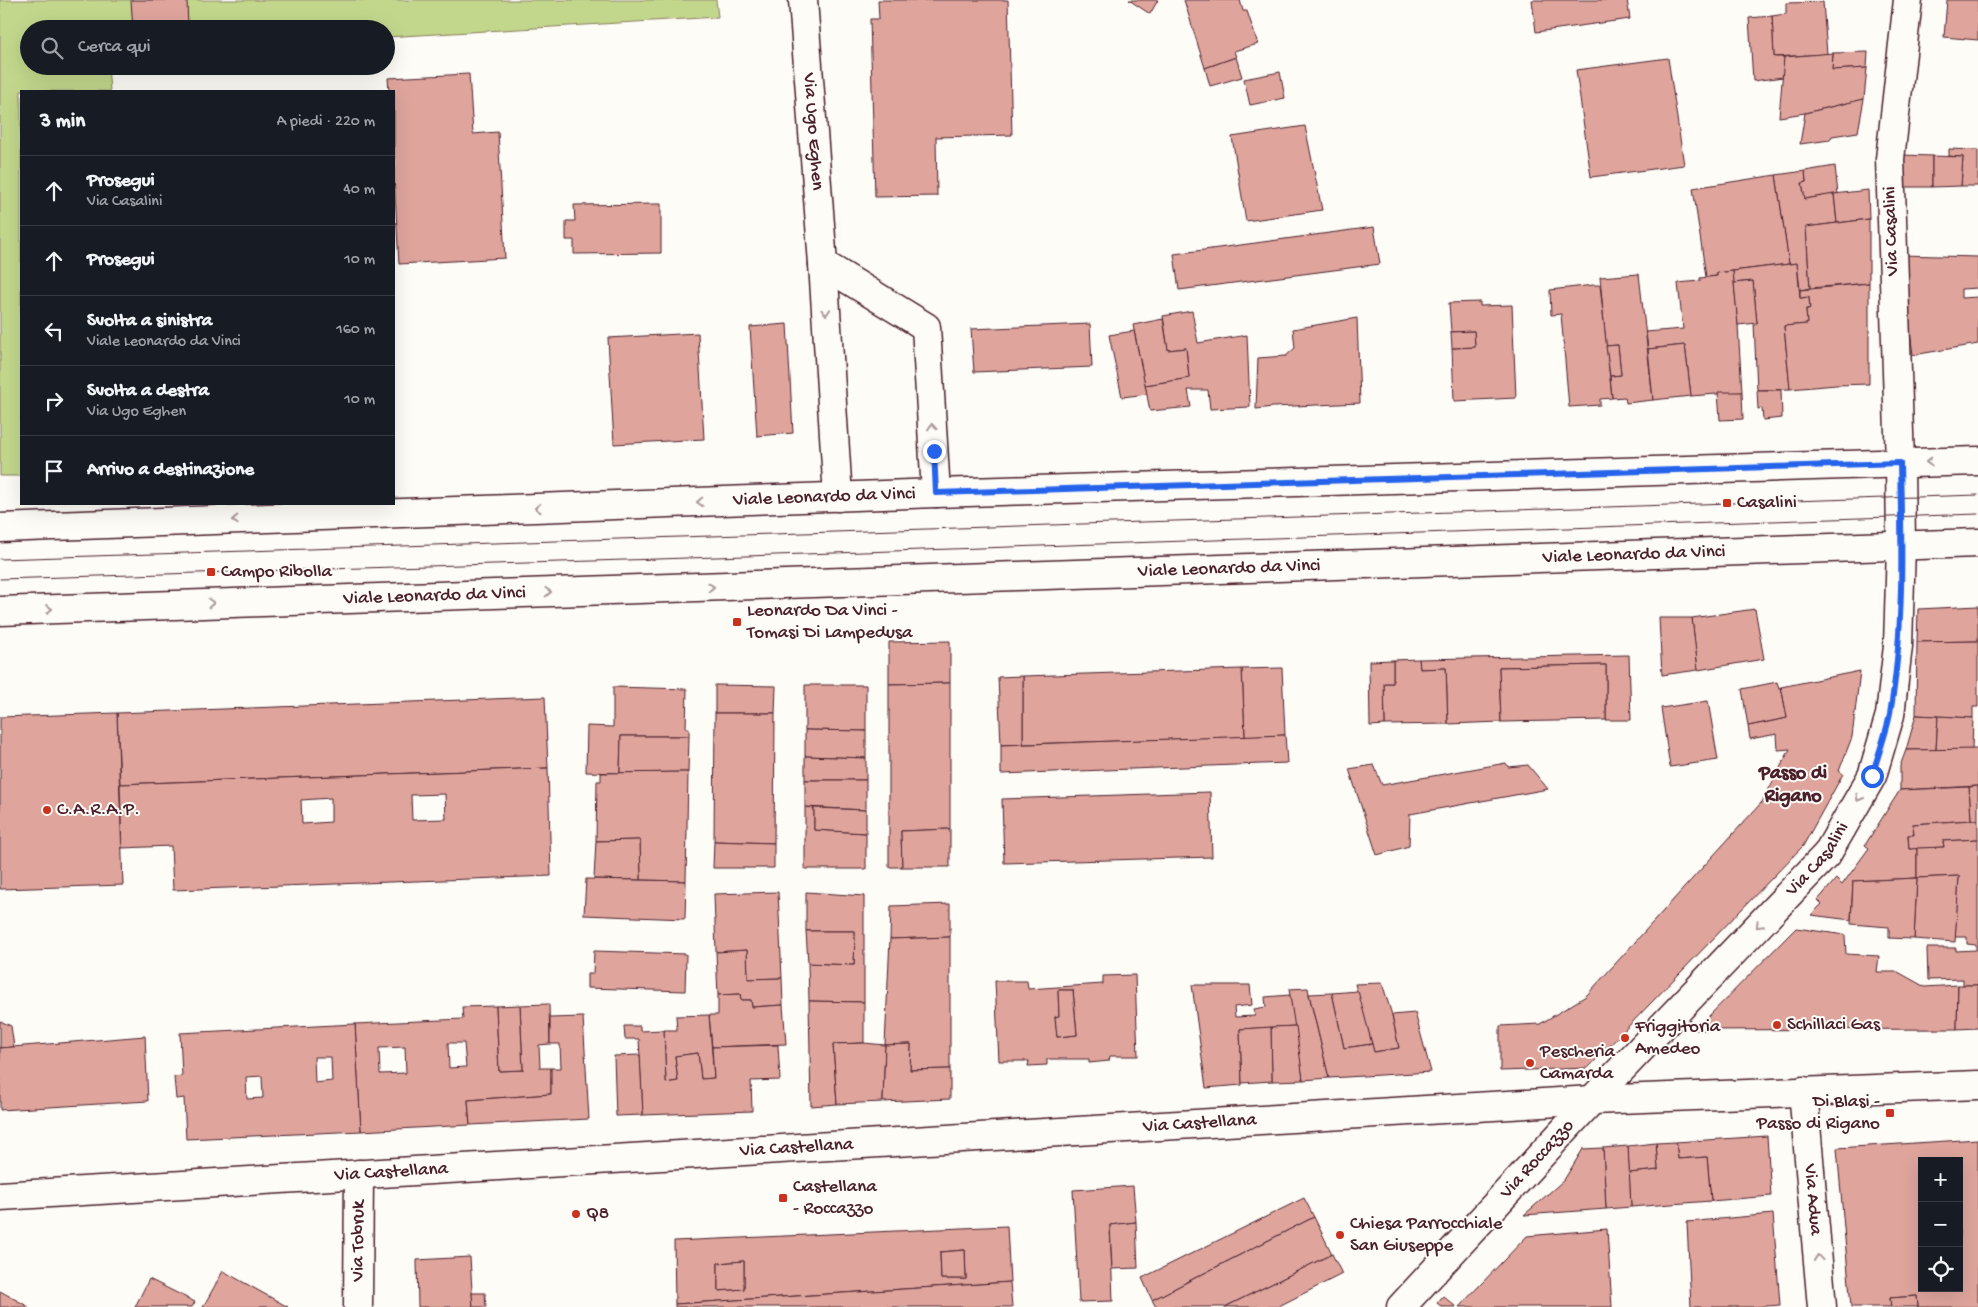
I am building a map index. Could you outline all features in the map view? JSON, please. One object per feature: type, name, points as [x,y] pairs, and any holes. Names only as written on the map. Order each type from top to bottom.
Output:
[{"type":"street","name":"Via Ugo Eghen","points":[[803,0],[838,497]]},
{"type":"street","name":"Via Casalini","points":[[1592,1100],[1827,854],[1872,776],[1891,705],[1898,646],[1901,546],[1900,463],[1890,159],[1908,0]]},
{"type":"street","points":[[823,264],[926,327],[936,493]]},
{"type":"street","name":"Viale Leonardo da Vinci","points":[[0,528],[936,493],[1978,460]]},
{"type":"street","name":"Viale Leonardo da Vinci","points":[[0,611],[1978,543]]},
{"type":"street","name":"Via Castellana","points":[[0,1196],[1592,1100],[1978,1085]]},
{"type":"street","name":"Via Adua","points":[[1804,1091],[1822,1307]]},
{"type":"street","name":"Via Roccazzo","points":[[1401,1307],[1592,1100]]},
{"type":"street","name":"Via Tobruk","points":[[358,1307],[359,1174]]},
{"type":"green space","points":[[0,0],[716,0],[718,17],[395,36],[395,20],[20,20],[20,75],[109,75],[110,90],[20,90],[20,476],[0,476]]},
{"type":"building","points":[[131,0],[187,0],[188,20],[132,20]]},
{"type":"building","points":[[878,0],[1008,0],[1012,135],[936,137],[937,196],[875,197],[870,19],[879,19]]},
{"type":"building","points":[[1129,0],[1158,0],[1150,14]]},
{"type":"building","points":[[1184,0],[1240,0],[1243,11],[1247,11],[1258,44],[1234,51],[1236,57],[1205,68]]},
{"type":"building","points":[[1532,0],[1627,0],[1630,19],[1536,32]]},
{"type":"building","points":[[1947,0],[1978,0],[1978,40],[1944,37]]},
{"type":"building","points":[[1823,2],[1827,54],[1774,57],[1772,16],[1786,14],[1786,3]]},
{"type":"building","points":[[1772,16],[1774,57],[1784,57],[1783,77],[1753,81],[1749,18]]},
{"type":"building","points":[[1868,52],[1867,68],[1832,70],[1833,53]]},
{"type":"building","points":[[1833,53],[1832,70],[1867,68],[1864,99],[1779,117],[1784,57]]},
{"type":"building","points":[[1236,57],[1242,77],[1210,86],[1205,68]]},
{"type":"building","points":[[1668,58],[1684,165],[1591,177],[1576,70]]},
{"type":"building","points":[[1280,72],[1285,98],[1250,105],[1244,79]]},
{"type":"building","points":[[469,74],[473,134],[498,132],[505,258],[399,264],[395,194],[395,90],[389,90],[388,78]]},
{"type":"building","points":[[1864,99],[1858,132],[1832,136],[1830,140],[1800,144],[1805,113]]},
{"type":"building","points":[[1305,126],[1322,210],[1246,221],[1232,137]]},
{"type":"building","points":[[1949,149],[1978,150],[1978,186],[1961,186],[1963,157],[1949,156]]},
{"type":"building","points":[[1902,155],[1932,156],[1932,187],[1902,187]]},
{"type":"building","points":[[1932,156],[1963,157],[1961,186],[1932,187]]},
{"type":"building","points":[[1835,166],[1838,194],[1805,199],[1802,183],[1806,182],[1805,171]]},
{"type":"building","points":[[1805,171],[1806,182],[1802,183],[1805,199],[1834,194],[1837,223],[1806,227],[1810,288],[1800,290],[1797,263],[1789,264],[1776,175]]},
{"type":"building","points":[[1776,175],[1789,264],[1717,273],[1717,276],[1706,277],[1693,188]]},
{"type":"building","points":[[1868,190],[1869,219],[1837,223],[1834,194]]},
{"type":"building","points":[[661,204],[661,253],[574,254],[574,240],[566,240],[566,221],[575,221],[574,205]]},
{"type":"building","points":[[1869,219],[1869,283],[1810,288],[1806,227]]},
{"type":"building","points":[[1374,227],[1380,264],[1179,290],[1174,254]]},
{"type":"building","points":[[1900,255],[1978,257],[1978,288],[1961,289],[1961,298],[1978,297],[1978,344],[1913,355]]},
{"type":"building","points":[[1797,263],[1800,298],[1809,297],[1810,309],[1806,309],[1807,324],[1784,326],[1790,389],[1757,390],[1754,323],[1757,323],[1753,281],[1734,283],[1733,271]]},
{"type":"building","points":[[1733,271],[1742,392],[1691,396],[1685,345],[1648,349],[1646,332],[1683,329],[1678,283],[1700,281],[1700,278],[1717,276],[1717,273]]},
{"type":"building","points":[[1639,274],[1653,400],[1626,403],[1625,397],[1612,398],[1610,376],[1621,375],[1618,345],[1606,346],[1600,277]]},
{"type":"building","points":[[1753,281],[1757,323],[1738,325],[1734,283]]},
{"type":"building","points":[[1869,283],[1869,384],[1790,389],[1784,326],[1807,324],[1806,309],[1810,309],[1809,297],[1800,298],[1800,290]]},
{"type":"building","points":[[1600,285],[1612,398],[1600,399],[1600,405],[1569,407],[1561,314],[1551,315],[1550,290]]},
{"type":"building","points":[[1480,302],[1480,306],[1512,305],[1516,398],[1454,401],[1452,348],[1475,347],[1474,331],[1451,332],[1449,303]]},
{"type":"building","points":[[1192,311],[1198,343],[1247,335],[1250,407],[1210,409],[1208,390],[1188,390],[1191,407],[1150,411],[1145,385],[1189,378],[1186,348],[1168,350],[1163,316]]},
{"type":"building","points":[[1357,318],[1360,403],[1256,409],[1258,358],[1286,356],[1295,348],[1293,329]]},
{"type":"building","points":[[1163,319],[1168,350],[1186,348],[1189,378],[1145,385],[1133,325]]},
{"type":"building","points":[[787,324],[793,433],[757,436],[750,327]]},
{"type":"building","points":[[1090,324],[1092,367],[974,372],[971,329]]},
{"type":"building","points":[[1134,331],[1147,394],[1122,397],[1109,335]]},
{"type":"building","points":[[1474,331],[1475,347],[1452,348],[1451,332]]},
{"type":"building","points":[[698,333],[704,439],[614,444],[608,338]]},
{"type":"building","points":[[1618,345],[1621,375],[1610,376],[1606,346]]},
{"type":"building","points":[[1685,345],[1691,396],[1653,400],[1648,349]]},
{"type":"building","points":[[1757,390],[1781,390],[1782,418],[1763,420],[1762,408],[1758,409]]},
{"type":"building","points":[[1718,392],[1742,392],[1743,419],[1720,420]]},
{"type":"building","points":[[1978,606],[1978,641],[1917,642],[1918,609]]},
{"type":"building","points":[[1755,609],[1764,659],[1698,670],[1692,618]]},
{"type":"building","points":[[1659,618],[1692,618],[1698,670],[1662,675]]},
{"type":"building","points":[[950,641],[950,683],[889,684],[889,642]]},
{"type":"building","points":[[1978,641],[1978,707],[1973,707],[1973,718],[1916,715],[1917,642]]},
{"type":"building","points":[[1629,655],[1631,720],[1606,720],[1606,665],[1499,667],[1501,722],[1448,724],[1446,668],[1420,669],[1419,659]]},
{"type":"building","points":[[1419,659],[1420,669],[1446,668],[1448,724],[1385,725],[1384,683],[1393,683],[1393,660]]},
{"type":"building","points":[[1393,660],[1393,683],[1384,683],[1385,725],[1370,726],[1369,661]]},
{"type":"building","points":[[1606,665],[1606,720],[1501,722],[1499,667]]},
{"type":"building","points":[[1282,668],[1285,735],[1245,737],[1242,669]]},
{"type":"building","points":[[1242,669],[1245,737],[1023,744],[1023,676]]},
{"type":"building","points":[[1860,671],[1852,737],[1839,771],[1843,774],[1803,846],[1588,1068],[1500,1071],[1500,1026],[1540,1024],[1586,996],[1762,802],[1790,749],[1778,750],[1777,734],[1750,739],[1748,726],[1787,718],[1781,687]]},
{"type":"building","points":[[1023,676],[1023,744],[1001,745],[998,677]]},
{"type":"building","points":[[1777,682],[1779,688],[1781,687],[1787,718],[1748,726],[1742,689]]},
{"type":"building","points":[[950,683],[950,829],[901,831],[902,867],[889,867],[889,684]]},
{"type":"building","points":[[715,685],[776,686],[775,713],[715,713]]},
{"type":"building","points":[[805,685],[866,685],[866,731],[805,730]]},
{"type":"building","points":[[613,687],[687,689],[686,728],[689,728],[689,736],[621,736],[620,773],[586,772],[587,726],[613,727]]},
{"type":"building","points":[[545,697],[548,768],[120,784],[117,713]]},
{"type":"building","points":[[1708,701],[1718,760],[1670,767],[1661,708]]},
{"type":"building","points":[[117,713],[123,885],[0,889],[0,717]]},
{"type":"building","points":[[715,713],[775,713],[774,843],[714,841]]},
{"type":"building","points":[[1916,715],[1938,716],[1936,750],[1906,750]]},
{"type":"building","points":[[1938,716],[1973,718],[1972,750],[1936,750]]},
{"type":"building","points":[[805,730],[866,731],[866,758],[805,756]]},
{"type":"building","points":[[1285,735],[1287,763],[1001,774],[1001,745]]},
{"type":"building","points":[[621,736],[689,736],[688,772],[620,773]]},
{"type":"building","points":[[1978,749],[1978,786],[1900,790],[1900,766],[1906,750]]},
{"type":"building","points":[[805,756],[866,758],[866,780],[805,780]]},
{"type":"building","points":[[1506,763],[1508,767],[1528,765],[1548,789],[1410,814],[1409,846],[1377,855],[1349,769],[1374,765],[1382,785]]},
{"type":"building","points":[[548,768],[551,876],[173,890],[171,846],[122,848],[120,784]],"holes":[[[445,794],[446,819],[412,820],[411,795]],[[331,798],[331,822],[302,824],[301,800]]]},
{"type":"building","points":[[688,772],[686,881],[641,880],[640,840],[596,841],[597,781],[601,781],[601,773]]},
{"type":"building","points":[[805,780],[866,780],[866,810],[805,807]]},
{"type":"building","points":[[1978,786],[1978,820],[1971,820],[1969,787]]},
{"type":"building","points":[[1969,787],[1971,820],[1913,824],[1914,835],[1908,835],[1909,849],[1917,848],[1917,878],[1853,881],[1851,920],[1811,915],[1822,904],[1818,900],[1836,879],[1842,885],[1869,848],[1865,845],[1900,790]]},
{"type":"building","points":[[1210,792],[1212,857],[1004,863],[1002,799]]},
{"type":"building","points":[[805,807],[814,808],[814,830],[866,833],[866,869],[805,869]]},
{"type":"building","points":[[814,808],[866,810],[866,833],[814,830]]},
{"type":"building","points":[[1978,820],[1978,839],[1943,841],[1944,847],[1909,849],[1908,835],[1914,835],[1913,824]]},
{"type":"building","points":[[950,829],[950,867],[902,867],[901,831]]},
{"type":"building","points":[[1978,839],[1978,985],[1963,985],[1963,979],[1928,980],[1927,948],[1956,948],[1956,951],[1976,950],[1976,945],[1967,944],[1967,937],[1955,937],[1959,876],[1917,878],[1917,848],[1944,847],[1943,841]]},
{"type":"building","points":[[640,840],[641,880],[594,879],[596,841]]},
{"type":"building","points":[[714,841],[774,843],[774,868],[713,868]]},
{"type":"building","points":[[1959,876],[1955,942],[1914,939],[1917,878]]},
{"type":"building","points":[[1917,878],[1914,939],[1889,938],[1889,927],[1851,924],[1853,881]]},
{"type":"building","points":[[586,879],[686,881],[685,919],[584,915]]},
{"type":"building","points":[[778,892],[782,978],[748,979],[747,950],[716,952],[714,894]]},
{"type":"building","points":[[806,892],[864,896],[864,1002],[809,1001],[808,963],[854,965],[855,931],[806,931]]},
{"type":"building","points":[[950,904],[950,937],[890,939],[891,906]]},
{"type":"building","points":[[1796,928],[1845,935],[1846,954],[1879,956],[1877,972],[1898,972],[1925,987],[1958,985],[1957,1029],[1695,1030]]},
{"type":"building","points":[[806,931],[855,931],[854,965],[808,963]]},
{"type":"building","points":[[950,937],[950,1069],[910,1070],[911,1044],[885,1045],[890,939]]},
{"type":"building","points":[[747,950],[748,979],[782,978],[783,1005],[752,1007],[751,1000],[741,1000],[740,994],[718,995],[716,952]]},
{"type":"building","points":[[594,951],[686,954],[685,991],[587,988],[587,974],[593,974]]},
{"type":"building","points":[[1135,975],[1138,1056],[1110,1056],[1109,1061],[1089,1063],[1089,1059],[1047,1059],[1047,1065],[1028,1066],[1029,1061],[999,1061],[995,981],[1027,981],[1028,989],[1103,984],[1103,976]],"holes":[[[1058,990],[1073,990],[1077,1035],[1057,1037],[1055,1017],[1059,1016]]]},
{"type":"building","points":[[1382,983],[1392,1015],[1399,1048],[1374,1052],[1355,984]]},
{"type":"building","points":[[1192,985],[1250,985],[1252,1005],[1234,1007],[1235,1017],[1255,1016],[1254,1009],[1266,1007],[1265,997],[1290,995],[1296,1026],[1240,1029],[1242,1085],[1206,1088]]},
{"type":"building","points":[[1958,985],[1978,985],[1978,1028],[1957,1029]]},
{"type":"building","points":[[1308,988],[1329,1078],[1303,1080],[1289,989]]},
{"type":"building","points":[[1058,990],[1073,990],[1077,1035],[1057,1037],[1055,1017],[1059,1016]]},
{"type":"building","points":[[1358,991],[1372,1044],[1344,1048],[1332,993]]},
{"type":"building","points":[[1332,993],[1344,1048],[1372,1044],[1374,1052],[1399,1048],[1392,1015],[1415,1013],[1431,1072],[1329,1078],[1309,994]]},
{"type":"building","points":[[740,994],[741,1000],[751,1000],[752,1007],[783,1005],[786,1044],[712,1047],[709,1015],[718,1015],[718,995]]},
{"type":"building","points":[[809,1001],[864,1002],[864,1043],[833,1044],[837,1104],[811,1106]]},
{"type":"building","points":[[549,1004],[550,1044],[539,1045],[540,1068],[551,1068],[551,1094],[468,1100],[470,1125],[361,1131],[355,1024],[463,1019],[462,1007],[496,1006],[499,1071],[523,1070],[520,1005]],"holes":[[[448,1043],[464,1043],[466,1067],[449,1068]],[[405,1047],[406,1073],[380,1074],[379,1048]]]},
{"type":"building","points":[[520,1005],[523,1070],[499,1071],[496,1006]]},
{"type":"building","points":[[709,1015],[714,1078],[701,1079],[698,1053],[675,1056],[678,1081],[666,1083],[664,1030],[677,1030],[676,1016]]},
{"type":"building","points":[[583,1017],[589,1119],[470,1125],[468,1100],[551,1094],[551,1068],[561,1068],[560,1044],[550,1044],[550,1018]]},
{"type":"building","points":[[0,1021],[11,1026],[14,1047],[0,1048]]},
{"type":"building","points":[[355,1024],[361,1131],[186,1139],[184,1098],[176,1099],[174,1077],[182,1076],[180,1033]],"holes":[[[314,1057],[331,1057],[332,1081],[315,1083]],[[262,1076],[263,1098],[247,1099],[246,1077]]]},
{"type":"building","points":[[624,1026],[640,1026],[640,1031],[664,1030],[666,1083],[678,1081],[675,1056],[698,1053],[701,1079],[714,1078],[712,1047],[778,1045],[780,1080],[751,1081],[752,1111],[643,1115],[639,1039],[625,1039]]},
{"type":"building","points":[[1296,1026],[1303,1080],[1272,1081],[1271,1027]]},
{"type":"building","points":[[1271,1027],[1272,1081],[1242,1083],[1240,1029]]},
{"type":"building","points":[[145,1036],[148,1101],[0,1110],[0,1048]]},
{"type":"building","points":[[864,1043],[885,1045],[883,1102],[837,1104],[833,1044]]},
{"type":"building","points":[[911,1044],[910,1070],[950,1069],[950,1099],[883,1102],[885,1045]]},
{"type":"building","points":[[640,1055],[643,1115],[616,1116],[614,1056]]},
{"type":"building","points":[[1767,1136],[1771,1196],[1711,1201],[1707,1157],[1678,1159],[1676,1142]]},
{"type":"building","points":[[1978,1139],[1978,1307],[1918,1307],[1917,1296],[1890,1298],[1891,1307],[1851,1307],[1837,1148]]},
{"type":"building","points":[[1676,1142],[1678,1159],[1707,1157],[1711,1201],[1631,1207],[1629,1173],[1658,1170],[1656,1143]]},
{"type":"building","points":[[1656,1143],[1658,1170],[1629,1173],[1628,1146]]},
{"type":"building","points":[[1628,1146],[1631,1207],[1606,1209],[1603,1148]]},
{"type":"building","points":[[1603,1148],[1606,1209],[1524,1215],[1564,1180],[1583,1149]]},
{"type":"building","points":[[1133,1186],[1136,1222],[1110,1225],[1113,1301],[1079,1302],[1073,1190]]},
{"type":"building","points":[[1304,1198],[1314,1217],[1152,1300],[1142,1278]]},
{"type":"building","points":[[1773,1214],[1780,1305],[1691,1307],[1687,1222]]},
{"type":"building","points":[[1314,1217],[1332,1254],[1225,1307],[1156,1307],[1152,1300]]},
{"type":"building","points":[[1136,1222],[1138,1268],[1112,1269],[1110,1225]]},
{"type":"building","points":[[1007,1226],[1010,1282],[675,1304],[674,1241]],"holes":[[[965,1250],[966,1279],[941,1279],[940,1252]],[[744,1261],[744,1289],[718,1291],[718,1263]]]},
{"type":"building","points":[[1607,1229],[1612,1307],[1459,1307],[1527,1236]]},
{"type":"building","points":[[965,1250],[966,1279],[941,1279],[940,1252]]},
{"type":"building","points":[[1332,1254],[1342,1274],[1277,1307],[1225,1307]]},
{"type":"building","points":[[470,1257],[473,1307],[418,1307],[417,1260]]},
{"type":"building","points":[[744,1261],[744,1289],[718,1291],[718,1263]]},
{"type":"building","points":[[223,1271],[288,1307],[203,1307]]},
{"type":"building","points":[[149,1279],[195,1302],[192,1307],[135,1307]]},
{"type":"building","points":[[1010,1282],[1012,1307],[675,1307],[675,1304]]},
{"type":"building","points":[[0,1291],[29,1307],[0,1307]]},
{"type":"building","points":[[472,1293],[485,1293],[486,1307],[473,1307]]},
{"type":"building","points":[[1443,1296],[1456,1307],[1442,1307],[1437,1303]]},
{"type":"building","points":[[1917,1296],[1918,1307],[1891,1307],[1890,1298]]},
{"type":"tram line","points":[[0,559],[1978,495]]},
{"type":"tram line","points":[[0,579],[658,559],[1978,514]]},
{"type":"place","name":"Casalini","points":[[1727,503]]},
{"type":"place","name":"Campo Ribolla","points":[[211,572]]},
{"type":"place","name":"Leonardo Da Vinci - Tomasi Di Lampedusa","points":[[737,622]]},
{"type":"place","name":"C.A.R.A.P.","points":[[47,810]]},
{"type":"place","name":"Schillaci Gas","points":[[1777,1025]]},
{"type":"place","name":"Friggitoria Amedeo","points":[[1625,1038]]},
{"type":"place","name":"Pescheria Camarda","points":[[1530,1063]]},
{"type":"place","name":"Di Blasi - Passo di Rigano","points":[[1890,1113]]},
{"type":"place","name":"Castellana - Roccazzo","points":[[783,1198]]},
{"type":"place","name":"Q8","points":[[576,1214]]},
{"type":"place","name":"Chiesa Parrocchiale San Giuseppe","points":[[1340,1235]]},
{"type":"district","name":"Passo di Rigano","points":[[1793,786]]},
{"type":"route","points":[[934,451],[936,493],[1900,463],[1901,546],[1898,646],[1890,715],[1872,776]]}]
